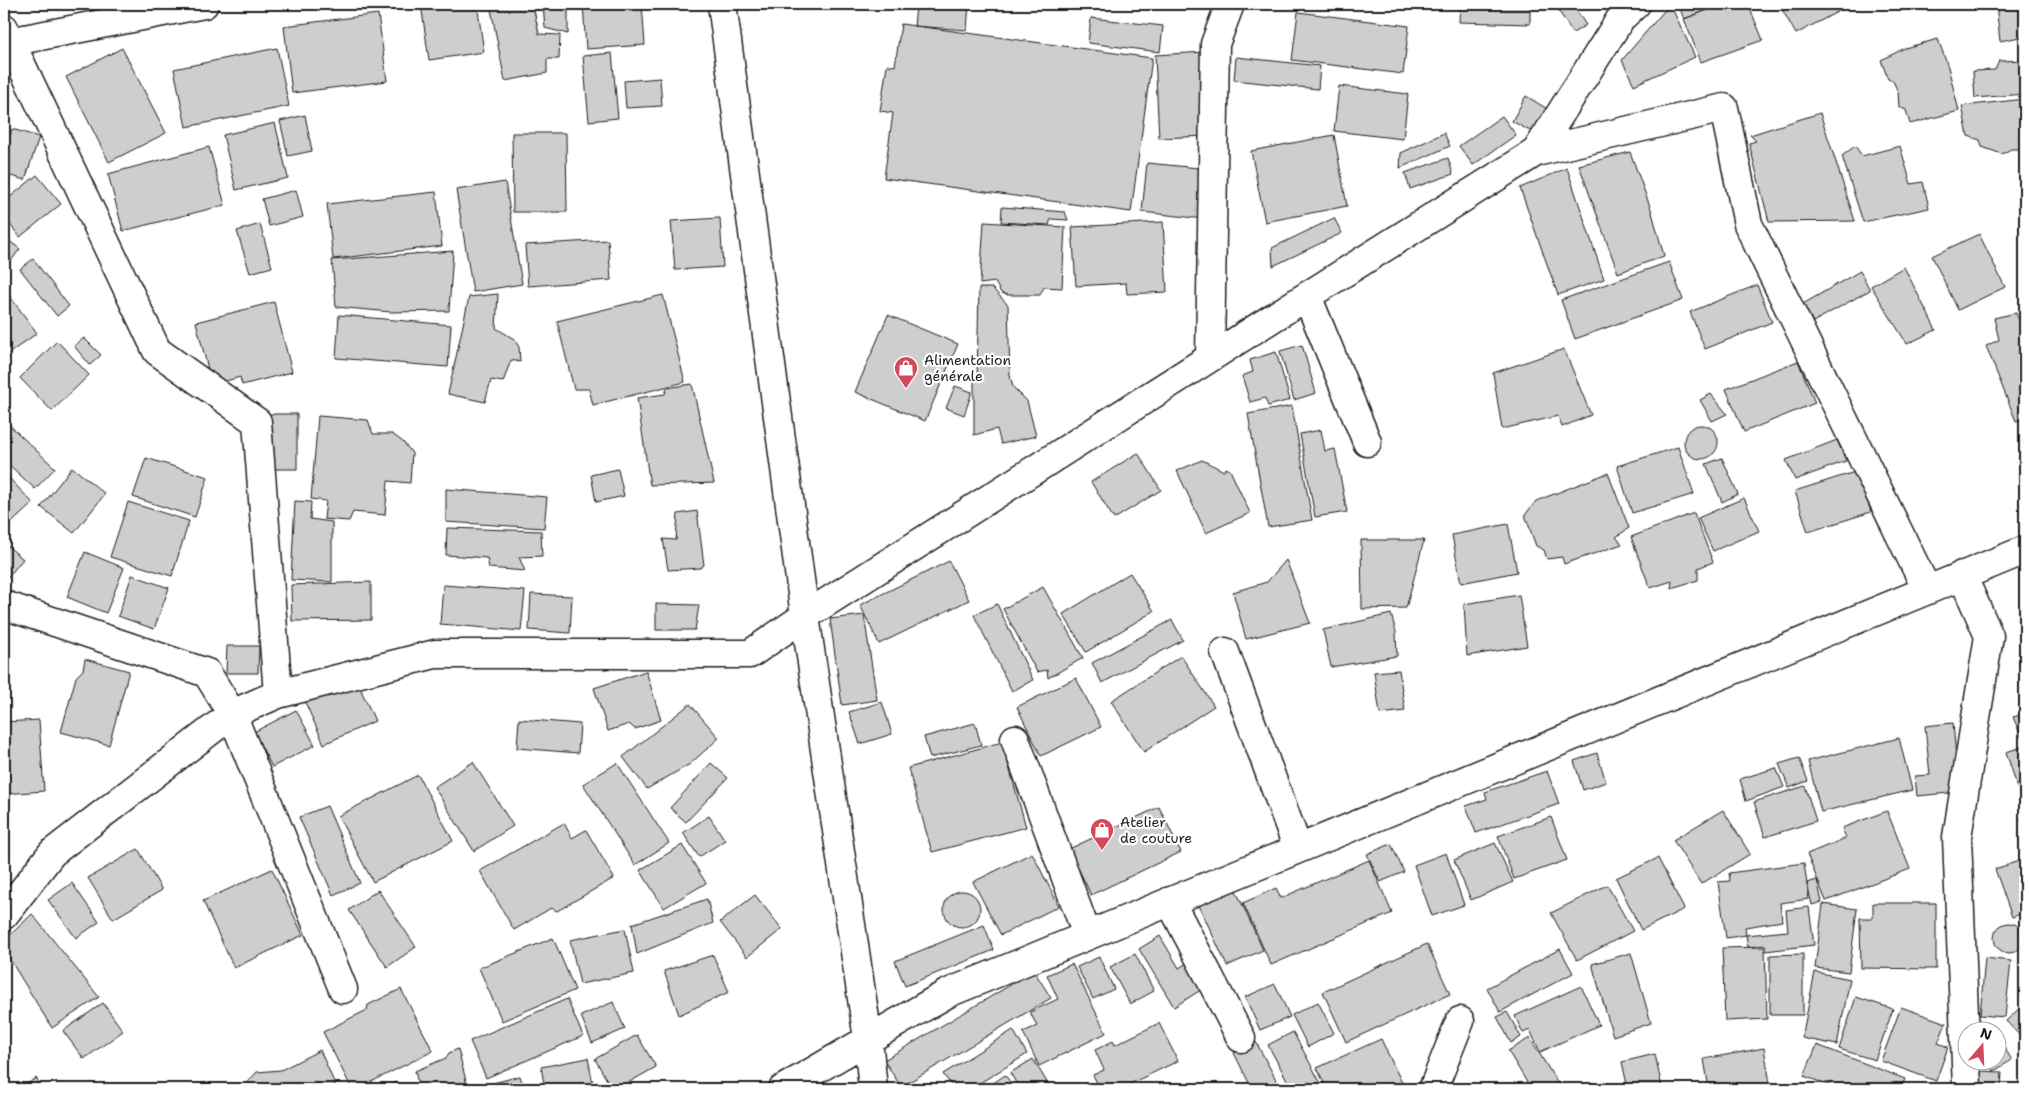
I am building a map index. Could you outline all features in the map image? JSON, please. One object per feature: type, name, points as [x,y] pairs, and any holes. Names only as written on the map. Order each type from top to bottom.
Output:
[{"type":"street","points":[[204,4],[6,37],[157,351],[257,422],[278,694]]},
{"type":"street","points":[[722,4],[805,616],[868,1038],[873,1089]]},
{"type":"street","points":[[1210,357],[1215,44],[1230,4]]},
{"type":"street","points":[[1536,152],[1621,18],[1636,4]]},
{"type":"street","points":[[4,915],[16,882],[232,714],[278,694],[435,654],[750,654],[805,616],[1210,357],[1536,152],[1724,108],[1748,224],[1927,590]]},
{"type":"street","points":[[1307,296],[1366,442]]},
{"type":"street","points":[[783,1089],[948,993],[2025,550]]},
{"type":"street","points":[[1962,575],[1989,636],[1957,837],[1967,1089]]},
{"type":"street","points":[[4,605],[207,673],[232,714],[343,989]]},
{"type":"street","points":[[1225,652],[1298,849]]},
{"type":"street","points":[[1016,739],[1087,936]]},
{"type":"street","points":[[1170,901],[1241,1038]]},
{"type":"street","points":[[1433,1089],[1460,1021]]},
{"type":"building","points":[[421,4],[477,4],[484,52],[429,60]]},
{"type":"building","points":[[490,4],[539,4],[533,5],[539,34],[560,35],[559,59],[547,59],[547,73],[505,81]]},
{"type":"building","points":[[543,4],[568,4],[568,34],[545,28]]},
{"type":"building","points":[[583,4],[642,4],[645,45],[586,49]]},
{"type":"building","points":[[910,4],[969,4],[967,30],[914,26],[916,6]]},
{"type":"building","points":[[1186,4],[1215,4],[1215,9]]},
{"type":"building","points":[[1460,4],[1530,4],[1530,24],[1459,22]]},
{"type":"building","points":[[1572,4],[1586,25],[1573,33],[1558,10]]},
{"type":"building","points":[[1670,4],[1695,57],[1634,85],[1622,60]]},
{"type":"building","points":[[1678,4],[1723,4],[1684,19]]},
{"type":"building","points":[[1723,4],[1748,4],[1763,40],[1701,62],[1684,19]]},
{"type":"building","points":[[1779,4],[1852,4],[1796,34]]},
{"type":"building","points":[[1996,4],[2025,4],[2025,36],[2000,41]]},
{"type":"building","points":[[1298,12],[1409,26],[1403,74],[1292,60]]},
{"type":"building","points":[[378,14],[387,81],[292,93],[284,26]]},
{"type":"building","points":[[1091,18],[1163,26],[1160,52],[1088,43]]},
{"type":"building","points":[[901,24],[1152,58],[1131,212],[884,178],[893,113],[880,111],[887,65],[895,66]]},
{"type":"building","points":[[1938,39],[1948,67],[1959,111],[1910,124],[1906,110],[1899,107],[1898,92],[1893,81],[1888,79],[1881,60],[1905,48]]},
{"type":"building","points":[[122,48],[166,133],[109,162],[66,77]]},
{"type":"building","points":[[277,48],[289,106],[186,127],[174,69]]},
{"type":"building","points":[[1205,52],[1208,136],[1159,138],[1155,55]]},
{"type":"building","points":[[612,53],[618,118],[589,121],[583,56]]},
{"type":"building","points":[[1236,57],[1320,66],[1318,89],[1234,80]]},
{"type":"building","points":[[2025,60],[2025,94],[1975,98],[1973,71],[1995,70],[1999,61]]},
{"type":"building","points":[[660,78],[662,106],[626,108],[624,81]]},
{"type":"building","points":[[1339,86],[1408,94],[1403,139],[1334,131]]},
{"type":"building","points":[[1526,96],[1549,110],[1536,132],[1528,130],[1512,121]]},
{"type":"building","points":[[2025,99],[2025,149],[2011,149],[2002,154],[1982,147],[1980,140],[1968,136],[1962,106]]},
{"type":"building","points":[[4,103],[8,104],[4,118]]},
{"type":"building","points":[[1820,113],[1855,221],[1769,222],[1749,143],[1756,141],[1750,135]]},
{"type":"building","points":[[305,115],[312,151],[288,156],[280,121]]},
{"type":"building","points":[[1502,116],[1516,135],[1473,165],[1459,146]]},
{"type":"building","points":[[275,123],[288,178],[236,190],[223,135]]},
{"type":"building","points":[[12,129],[39,137],[25,180],[4,174],[4,154]]},
{"type":"building","points":[[512,133],[566,133],[567,212],[513,212]]},
{"type":"building","points":[[1444,133],[1450,146],[1400,168],[1401,153]]},
{"type":"building","points":[[1334,135],[1347,206],[1265,222],[1251,151]]},
{"type":"building","points":[[1855,146],[1862,156],[1900,146],[1911,184],[1923,182],[1929,208],[1863,222],[1842,156]]},
{"type":"building","points":[[209,147],[225,205],[123,231],[108,174]]},
{"type":"building","points":[[1630,152],[1651,209],[1664,256],[1618,273],[1579,165]]},
{"type":"building","points":[[1448,158],[1453,174],[1410,189],[1405,173]]},
{"type":"building","points":[[1147,163],[1209,169],[1204,219],[1142,212]]},
{"type":"building","points":[[1567,168],[1604,279],[1558,295],[1520,188]]},
{"type":"building","points":[[37,175],[61,204],[20,237],[4,217],[4,202]]},
{"type":"building","points":[[505,182],[522,284],[473,292],[456,190]]},
{"type":"building","points":[[296,190],[303,217],[269,226],[262,199]]},
{"type":"building","points":[[436,192],[442,246],[333,259],[327,204]]},
{"type":"building","points":[[1002,207],[1065,212],[1068,220],[1051,219],[1049,225],[1001,222]]},
{"type":"building","points":[[720,218],[723,267],[675,270],[671,221]]},
{"type":"building","points":[[1334,218],[1342,233],[1273,266],[1272,248]]},
{"type":"building","points":[[984,222],[1065,227],[1062,288],[1044,287],[1040,295],[1008,295],[1001,293],[995,282],[980,284]]},
{"type":"building","points":[[1163,222],[1167,292],[1127,294],[1126,283],[1076,286],[1072,227]]},
{"type":"building","points":[[260,224],[272,267],[250,273],[237,231]]},
{"type":"building","points":[[1979,234],[2005,287],[1958,310],[1932,256]]},
{"type":"building","points":[[4,237],[20,249],[4,270]]},
{"type":"building","points":[[608,240],[611,280],[528,286],[525,245]]},
{"type":"building","points":[[453,251],[449,311],[391,312],[336,307],[332,260]]},
{"type":"building","points":[[33,259],[69,306],[57,316],[20,269]]},
{"type":"building","points":[[1669,262],[1683,300],[1575,339],[1561,300]]},
{"type":"building","points":[[1904,267],[1936,330],[1907,344],[1871,286]]},
{"type":"building","points":[[1860,271],[1870,290],[1813,322],[1803,304]]},
{"type":"building","points":[[1757,285],[1772,322],[1705,349],[1690,312]]},
{"type":"building","points":[[979,288],[992,288],[1008,305],[1010,376],[1013,387],[1027,401],[1036,436],[1001,444],[997,429],[974,435],[974,379],[977,376]]},
{"type":"building","points":[[6,291],[37,333],[4,357],[4,292]]},
{"type":"building","points":[[498,294],[496,328],[514,339],[519,347],[520,362],[511,360],[503,382],[491,380],[485,402],[448,394],[469,297]]},
{"type":"building","points":[[663,295],[685,382],[593,405],[589,389],[574,389],[557,321]]},
{"type":"building","points":[[274,302],[292,372],[242,385],[240,377],[212,385],[196,322]]},
{"type":"building","points":[[2016,313],[2025,335],[2025,418],[2016,421],[1986,346],[1999,340],[1994,318]]},
{"type":"building","points":[[339,315],[451,325],[448,367],[336,358]]},
{"type":"building","points":[[888,315],[958,344],[925,421],[855,392]]},
{"type":"building","points":[[84,338],[101,355],[90,365],[74,346]]},
{"type":"building","points":[[57,341],[89,375],[52,411],[20,378]]},
{"type":"building","points":[[1302,345],[1316,393],[1294,400],[1280,351]]},
{"type":"building","points":[[1564,349],[1591,415],[1562,427],[1558,416],[1502,429],[1493,373]]},
{"type":"building","points":[[1276,352],[1290,400],[1268,406],[1265,398],[1250,402],[1242,376],[1253,372],[1250,360]]},
{"type":"building","points":[[1798,361],[1815,403],[1744,432],[1726,389]]},
{"type":"building","points":[[692,384],[714,483],[650,485],[637,398],[665,394],[667,388]]},
{"type":"building","points":[[955,386],[972,392],[964,415],[946,408]]},
{"type":"building","points":[[1711,394],[1727,414],[1712,421],[1700,400]]},
{"type":"building","points":[[1292,406],[1312,520],[1268,527],[1248,414]]},
{"type":"building","points":[[263,414],[297,414],[297,469],[262,469]]},
{"type":"building","points":[[318,416],[368,420],[373,434],[392,434],[403,442],[412,453],[410,483],[388,481],[385,515],[353,512],[349,521],[324,519],[326,501],[311,499]]},
{"type":"building","points":[[4,420],[55,468],[35,489],[4,460]]},
{"type":"building","points":[[1701,425],[1713,430],[1718,442],[1713,454],[1701,459],[1689,454],[1684,442],[1689,430]]},
{"type":"building","points":[[1321,430],[1325,451],[1335,449],[1347,512],[1315,517],[1300,434]]},
{"type":"building","points":[[1837,440],[1846,461],[1795,480],[1786,460]]},
{"type":"building","points":[[1678,447],[1694,494],[1632,513],[1617,466]]},
{"type":"building","points":[[1138,453],[1161,490],[1114,519],[1091,482]]},
{"type":"building","points":[[146,458],[208,477],[195,517],[133,497]]},
{"type":"building","points":[[1722,458],[1738,494],[1722,502],[1706,464]]},
{"type":"building","points":[[1202,460],[1224,471],[1226,468],[1230,470],[1250,513],[1206,533],[1177,471]]},
{"type":"building","points":[[72,467],[105,494],[74,533],[41,507]]},
{"type":"building","points":[[618,469],[624,496],[596,502],[591,475]]},
{"type":"building","points":[[1858,471],[1871,512],[1808,532],[1795,491]]},
{"type":"building","points":[[4,473],[33,503],[6,528],[4,526]]},
{"type":"building","points":[[1608,473],[1629,528],[1616,537],[1622,544],[1564,564],[1562,557],[1547,559],[1544,550],[1536,546],[1525,515],[1536,501]]},
{"type":"building","points":[[446,489],[547,497],[544,528],[446,522]]},
{"type":"building","points":[[1744,498],[1759,531],[1713,551],[1698,518]]},
{"type":"building","points":[[295,501],[311,502],[310,519],[332,522],[332,582],[291,580]]},
{"type":"building","points":[[128,502],[189,521],[172,576],[110,557]]},
{"type":"building","points":[[697,511],[704,565],[700,568],[668,570],[663,539],[676,540],[678,514]]},
{"type":"building","points":[[1694,513],[1713,562],[1698,568],[1698,580],[1671,588],[1672,581],[1650,588],[1631,537]]},
{"type":"building","points":[[1508,524],[1517,572],[1461,583],[1452,535]]},
{"type":"building","points":[[447,528],[541,531],[542,556],[519,557],[525,571],[489,568],[487,558],[446,555]]},
{"type":"building","points":[[1361,540],[1424,540],[1406,608],[1362,609]]},
{"type":"building","points":[[4,543],[23,559],[4,582]]},
{"type":"building","points":[[85,552],[124,568],[106,613],[67,597]]},
{"type":"building","points":[[1286,560],[1310,623],[1246,639],[1233,592],[1267,582]]},
{"type":"building","points":[[949,561],[969,600],[879,644],[860,605]]},
{"type":"building","points":[[1130,573],[1154,611],[1086,652],[1063,614]]},
{"type":"building","points":[[132,575],[169,588],[154,629],[118,616]]},
{"type":"building","points":[[371,582],[371,620],[292,621],[291,585]]},
{"type":"building","points":[[443,585],[525,591],[521,631],[440,624]]},
{"type":"building","points":[[1043,587],[1083,658],[1048,678],[1047,670],[1037,672],[1003,609]]},
{"type":"building","points":[[531,594],[572,596],[570,633],[529,630]]},
{"type":"building","points":[[1519,595],[1527,646],[1467,656],[1464,604]]},
{"type":"building","points":[[656,604],[699,605],[695,630],[656,630]]},
{"type":"building","points":[[997,604],[1033,680],[1012,691],[974,615]]},
{"type":"building","points":[[1391,614],[1396,632],[1397,656],[1331,667],[1323,630]]},
{"type":"building","points":[[864,615],[877,700],[842,705],[830,619]]},
{"type":"building","points":[[1172,620],[1183,640],[1102,683],[1092,663]]},
{"type":"building","points":[[227,646],[259,646],[258,673],[226,673]]},
{"type":"building","points":[[1181,656],[1214,706],[1144,752],[1111,701]]},
{"type":"building","points":[[85,659],[129,671],[109,745],[61,732],[76,677],[83,670]]},
{"type":"building","points":[[1399,670],[1405,711],[1380,714],[1374,672]]},
{"type":"building","points":[[646,671],[661,720],[635,729],[629,724],[608,731],[594,688]]},
{"type":"building","points":[[1076,678],[1101,727],[1041,756],[1017,707]]},
{"type":"building","points":[[356,679],[375,721],[324,744],[305,702]]},
{"type":"building","points":[[882,702],[892,734],[860,744],[849,712]]},
{"type":"building","points":[[690,704],[719,738],[690,764],[647,789],[623,757]]},
{"type":"building","points":[[296,710],[315,745],[272,767],[254,732]]},
{"type":"building","points":[[2025,714],[2025,742],[2024,743],[2013,717]]},
{"type":"building","points":[[519,719],[580,724],[578,753],[517,748]]},
{"type":"building","points":[[39,720],[44,791],[4,794],[4,722]]},
{"type":"building","points":[[975,723],[981,745],[930,758],[924,737]]},
{"type":"building","points":[[1953,723],[1959,792],[1917,796],[1915,776],[1930,775],[1925,726]]},
{"type":"building","points":[[1899,738],[1912,790],[1821,812],[1808,761]]},
{"type":"building","points":[[1002,742],[1026,827],[932,852],[908,768]]},
{"type":"building","points":[[2025,746],[2025,787],[2018,789],[2006,752]]},
{"type":"building","points":[[1597,753],[1606,782],[1583,790],[1574,761]]},
{"type":"building","points":[[1799,758],[1808,781],[1789,788],[1779,764]]},
{"type":"building","points":[[473,762],[513,826],[474,851],[434,787]]},
{"type":"building","points":[[617,763],[669,843],[635,865],[583,784]]},
{"type":"building","points":[[711,763],[728,778],[686,822],[670,808]]},
{"type":"building","points":[[1776,768],[1784,787],[1746,801],[1740,779]]},
{"type":"building","points":[[1547,771],[1559,804],[1476,833],[1466,806],[1487,799],[1485,792]]},
{"type":"building","points":[[418,775],[453,841],[373,882],[338,816]]},
{"type":"building","points":[[1805,786],[1816,821],[1765,837],[1754,802]]},
{"type":"building","points":[[327,806],[360,883],[333,895],[299,817]]},
{"type":"building","points":[[1159,807],[1181,852],[1091,895],[1069,849]]},
{"type":"building","points":[[1723,810],[1750,854],[1701,884],[1673,840]]},
{"type":"building","points":[[1887,811],[1910,869],[1826,901],[1807,854],[1846,838],[1842,828]]},
{"type":"building","points":[[709,816],[725,840],[699,857],[683,833]]},
{"type":"building","points":[[2025,816],[2025,826],[2021,818]]},
{"type":"building","points":[[1551,817],[1567,860],[1514,879],[1498,836]]},
{"type":"building","points":[[564,823],[572,838],[586,830],[614,878],[557,911],[551,908],[514,930],[480,871]]},
{"type":"building","points":[[1495,843],[1513,882],[1471,900],[1454,860]]},
{"type":"building","points":[[1391,844],[1404,872],[1380,882],[1367,854]]},
{"type":"building","points":[[682,845],[706,883],[664,908],[640,870]]},
{"type":"building","points":[[138,849],[162,890],[113,919],[88,878]]},
{"type":"building","points":[[1032,853],[1059,906],[1001,935],[973,882]]},
{"type":"building","points":[[1446,853],[1464,905],[1432,916],[1414,865]]},
{"type":"building","points":[[1658,858],[1684,909],[1641,930],[1616,878]]},
{"type":"building","points":[[2025,859],[2025,912],[2012,917],[1995,869]]},
{"type":"building","points":[[1369,860],[1392,913],[1271,965],[1243,903],[1276,888],[1281,898]]},
{"type":"building","points":[[1804,863],[1809,899],[1780,903],[1782,921],[1745,927],[1746,935],[1726,938],[1718,882],[1730,881],[1729,873]]},
{"type":"building","points":[[272,869],[303,935],[234,968],[203,901]]},
{"type":"building","points":[[1817,880],[1822,902],[1812,905],[1807,883]]},
{"type":"building","points":[[72,883],[99,922],[76,938],[48,900]]},
{"type":"building","points":[[1233,884],[1263,950],[1227,966],[1196,899]]},
{"type":"building","points":[[1607,885],[1633,931],[1577,960],[1551,913]]},
{"type":"building","points":[[378,890],[416,947],[387,967],[349,910]]},
{"type":"building","points":[[962,891],[975,896],[980,909],[975,922],[962,927],[949,922],[944,909],[949,896]]},
{"type":"building","points":[[755,895],[782,929],[747,957],[720,922]]},
{"type":"building","points":[[707,899],[713,923],[637,954],[632,924]]},
{"type":"building","points":[[1873,903],[1936,903],[1936,969],[1861,968],[1860,918],[1873,918]]},
{"type":"building","points":[[1823,904],[1857,909],[1849,972],[1815,968]]},
{"type":"building","points":[[1809,907],[1814,945],[1766,951],[1765,945],[1748,947],[1746,935],[1788,931],[1786,910]]},
{"type":"building","points":[[32,914],[99,997],[52,1028],[4,950],[4,941]]},
{"type":"building","points":[[2009,923],[2020,927],[2024,938],[2020,949],[2009,953],[1998,949],[1994,938],[1998,927]]},
{"type":"building","points":[[984,925],[994,950],[905,986],[895,961]]},
{"type":"building","points":[[625,929],[634,973],[580,984],[570,940]]},
{"type":"building","points":[[1160,936],[1179,968],[1192,960],[1207,986],[1174,1007],[1139,949]]},
{"type":"building","points":[[553,938],[575,990],[502,1021],[479,968]]},
{"type":"building","points":[[1427,944],[1450,994],[1346,1042],[1323,992]]},
{"type":"building","points":[[1765,947],[1767,1019],[1725,1021],[1722,948]]},
{"type":"building","points":[[1560,949],[1573,973],[1500,1012],[1487,988]]},
{"type":"building","points":[[1631,953],[1651,1023],[1613,1036],[1592,964]]},
{"type":"building","points":[[1135,954],[1154,991],[1130,1004],[1110,967]]},
{"type":"building","points":[[1803,954],[1803,1015],[1770,1015],[1770,955]]},
{"type":"building","points":[[713,955],[729,992],[679,1015],[664,971]]},
{"type":"building","points":[[1099,957],[1114,989],[1093,999],[1077,967]]},
{"type":"building","points":[[1985,958],[2011,961],[2005,1017],[1980,1015]]},
{"type":"building","points":[[1072,964],[1106,1033],[1039,1066],[1023,1032],[1037,1026],[1030,1012],[1058,999],[1047,975]]},
{"type":"building","points":[[1034,971],[1051,998],[901,1087],[884,1060]]},
{"type":"building","points":[[1815,972],[1850,979],[1837,1045],[1802,1038]]},
{"type":"building","points":[[1275,984],[1290,1017],[1260,1030],[1245,997]]},
{"type":"building","points":[[1581,986],[1599,1025],[1540,1052],[1530,1030],[1523,1033],[1515,1016]]},
{"type":"building","points":[[401,989],[433,1051],[357,1089],[352,1089],[323,1032],[367,1010],[368,1005]]},
{"type":"building","points":[[1856,997],[1893,1009],[1875,1060],[1839,1049]]},
{"type":"building","points":[[567,999],[583,1036],[486,1078],[470,1041]]},
{"type":"building","points":[[613,1002],[625,1029],[592,1043],[581,1016]]},
{"type":"building","points":[[1318,1002],[1334,1033],[1308,1047],[1292,1015]]},
{"type":"building","points":[[103,1003],[123,1031],[84,1059],[63,1031]]},
{"type":"building","points":[[2025,1003],[2025,1041],[2006,1021]]},
{"type":"building","points":[[1901,1007],[1946,1023],[1938,1043],[1948,1047],[1936,1081],[1881,1061]]},
{"type":"building","points":[[1507,1012],[1521,1037],[1511,1043],[1497,1017]]},
{"type":"building","points":[[1159,1023],[1178,1061],[1119,1089],[1100,1089],[1093,1075],[1104,1070],[1095,1050],[1113,1041],[1115,1045]]},
{"type":"building","points":[[1013,1030],[1027,1054],[970,1089],[954,1089],[943,1074]]},
{"type":"building","points":[[1293,1032],[1324,1089],[1292,1089],[1268,1045]]},
{"type":"building","points":[[637,1035],[656,1067],[617,1089],[612,1089],[595,1059]]},
{"type":"building","points":[[1530,1038],[1561,1089],[1531,1089],[1508,1051]]},
{"type":"building","points":[[1381,1039],[1403,1085],[1392,1089],[1327,1089],[1317,1068]]},
{"type":"building","points":[[1256,1042],[1281,1089],[1252,1089],[1234,1053]]},
{"type":"building","points":[[1817,1045],[1905,1079],[1901,1089],[1839,1089],[1804,1076]]},
{"type":"building","points":[[1764,1048],[1771,1089],[1709,1089],[1704,1059]]},
{"type":"building","points":[[458,1049],[468,1089],[419,1089],[415,1071],[446,1058],[449,1053]]},
{"type":"building","points":[[320,1050],[337,1089],[241,1089],[257,1072],[281,1070]]},
{"type":"building","points":[[2006,1051],[2012,1060],[2006,1064]]},
{"type":"building","points":[[1655,1054],[1662,1088],[1628,1089],[1622,1062]]},
{"type":"building","points":[[588,1058],[594,1089],[545,1089],[541,1067]]},
{"type":"building","points":[[1033,1059],[1051,1089],[1020,1089],[1010,1073]]},
{"type":"building","points":[[4,1065],[10,1072],[4,1078]]},
{"type":"building","points":[[1980,1071],[2002,1072],[2001,1089],[1980,1089]]},
{"type":"building","points":[[1005,1075],[1015,1089],[985,1089]]},
{"type":"building","points":[[520,1076],[524,1089],[483,1089],[482,1086]]},
{"type":"building","points":[[36,1078],[43,1089],[20,1089]]},
{"type":"building","points":[[396,1082],[399,1089],[379,1089]]},
{"type":"place","name":"Alimentation générale","points":[[906,389]]},
{"type":"place","name":"Atelier de couture","points":[[1102,851]]}]
